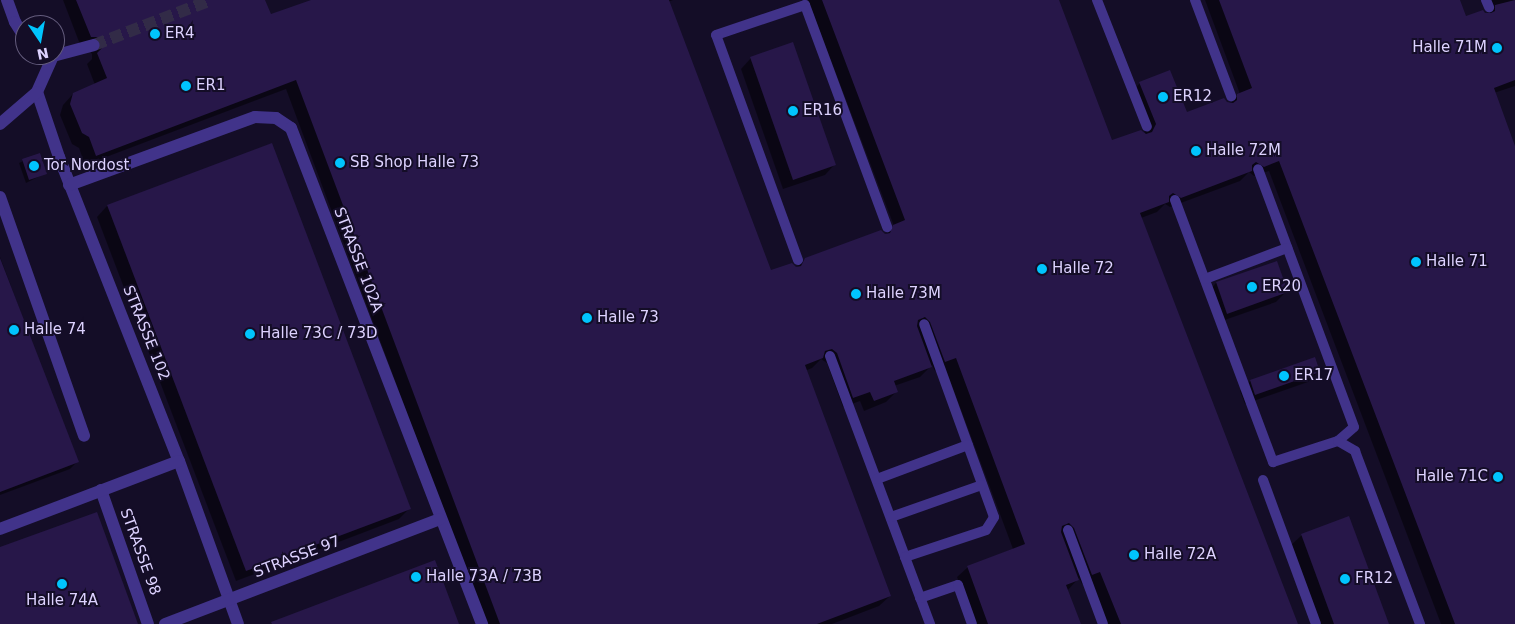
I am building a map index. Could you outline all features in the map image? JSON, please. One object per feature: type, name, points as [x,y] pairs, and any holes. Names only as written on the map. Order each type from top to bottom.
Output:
[{"type":"street","points":[[7,0],[15,22]]},
{"type":"street","points":[[65,53],[94,45]]},
{"type":"street","points":[[0,124],[37,92],[48,65]]},
{"type":"street","name":"STRASSE 102","points":[[37,92],[69,185],[179,461],[238,624]]},
{"type":"street","name":"STRASSE 102A","points":[[69,185],[255,116],[276,118],[290,128],[482,624]]},
{"type":"street","points":[[0,198],[84,436]]},
{"type":"street","points":[[0,529],[179,461]]},
{"type":"street","name":"STRASSE 98","points":[[101,490],[148,624]]},
{"type":"street","name":"STRASSE 97","points":[[165,624],[440,519]]},
{"type":"lane","points":[[1097,0],[1147,127]]},
{"type":"lane","points":[[1195,0],[1231,96]]},
{"type":"lane","points":[[798,260],[716,35],[805,5],[887,227]]},
{"type":"lane","points":[[1175,200],[1273,462],[1338,441],[1354,427],[1258,169]]},
{"type":"lane","points":[[1205,280],[1287,248]]},
{"type":"lane","points":[[905,557],[986,530],[994,517],[924,324]]},
{"type":"lane","points":[[830,356],[930,624]]},
{"type":"lane","points":[[1338,441],[1355,451],[1420,624]]},
{"type":"lane","points":[[877,479],[968,445]]},
{"type":"lane","points":[[1263,480],[1316,624]]},
{"type":"lane","points":[[891,516],[982,485]]},
{"type":"lane","points":[[1068,530],[1103,624]]},
{"type":"lane","points":[[920,598],[958,585],[972,624]]},
{"type":"building","points":[[76,0],[265,0],[271,14],[311,0],[669,0],[771,270],[792,263],[796,267],[801,266],[805,258],[881,230],[885,234],[890,233],[893,225],[905,220],[822,0],[1059,0],[1112,140],[1141,130],[1146,134],[1152,132],[1156,124],[1139,82],[1170,70],[1187,112],[1224,98],[1227,102],[1233,103],[1237,100],[1237,94],[1252,88],[1219,0],[1460,0],[1466,16],[1483,10],[1485,13],[1491,13],[1495,11],[1495,5],[1515,0],[1515,80],[1494,88],[1515,146],[1515,624],[1455,624],[1279,161],[1264,167],[1256,162],[1252,165],[1252,171],[1181,198],[1173,193],[1169,196],[1169,202],[1140,213],[1298,624],[1121,624],[1100,572],[1092,575],[1074,528],[1069,523],[1062,526],[1061,532],[1079,580],[1066,585],[1081,624],[988,624],[967,566],[1025,544],[956,358],[945,362],[930,322],[925,317],[918,320],[917,326],[932,367],[894,381],[898,392],[874,401],[870,392],[853,398],[837,353],[832,349],[825,351],[823,358],[805,365],[891,596],[817,624],[500,624],[296,80],[96,156],[89,137],[82,133],[70,104],[73,93],[107,78],[97,53],[102,48],[102,42],[97,37],[91,37]]},
{"type":"building","name":"ER16","points":[[793,42],[836,165],[793,180],[750,57]]},
{"type":"building","name":"Halle 73C / 73D","points":[[272,143],[411,509],[246,571],[107,205]]},
{"type":"building","name":"Tor Nordost","points":[[40,153],[47,174],[29,180],[22,159]]},
{"type":"building","name":"Halle 74","points":[[0,258],[79,462],[0,492]]},
{"type":"building","name":"ER20","points":[[1277,261],[1288,292],[1227,314],[1216,282]]},
{"type":"building","name":"ER17","points":[[1315,357],[1320,372],[1255,395],[1250,380]]},
{"type":"building","name":"Halle 74A","points":[[97,512],[138,624],[0,624],[0,547]]},
{"type":"building","name":"FR12","points":[[1349,516],[1389,624],[1334,624],[1301,534]]},
{"type":"building","name":"Halle 73A / 73B","points":[[435,560],[459,624],[272,624],[271,622]]},
{"type":"tunnel","points":[[94,45],[211,0]]},
{"type":"place","name":"ER4","points":[[155,34]]},
{"type":"place","name":"Halle 71M","points":[[1497,48]]},
{"type":"place","name":"ER1","points":[[186,86]]},
{"type":"place","name":"ER12","points":[[1163,97]]},
{"type":"place","name":"ER16","points":[[793,111]]},
{"type":"place","name":"Halle 72M","points":[[1196,151]]},
{"type":"place","name":"SB Shop Halle 73","points":[[340,163]]},
{"type":"place","name":"Tor Nordost","points":[[34,166]]},
{"type":"place","name":"Halle 71","points":[[1416,262]]},
{"type":"place","name":"Halle 72","points":[[1042,269]]},
{"type":"place","name":"ER20","points":[[1252,287]]},
{"type":"place","name":"Halle 73M","points":[[856,294]]},
{"type":"place","name":"Halle 73","points":[[587,318]]},
{"type":"place","name":"Halle 74","points":[[14,330]]},
{"type":"place","name":"Halle 73C / 73D","points":[[250,334]]},
{"type":"place","name":"ER17","points":[[1284,376]]},
{"type":"place","name":"Halle 71C","points":[[1498,477]]},
{"type":"place","name":"Halle 72A","points":[[1134,555]]},
{"type":"place","name":"Halle 73A / 73B","points":[[416,577]]},
{"type":"place","name":"FR12","points":[[1345,579]]},
{"type":"place","name":"Halle 74A","points":[[62,584]]}]
